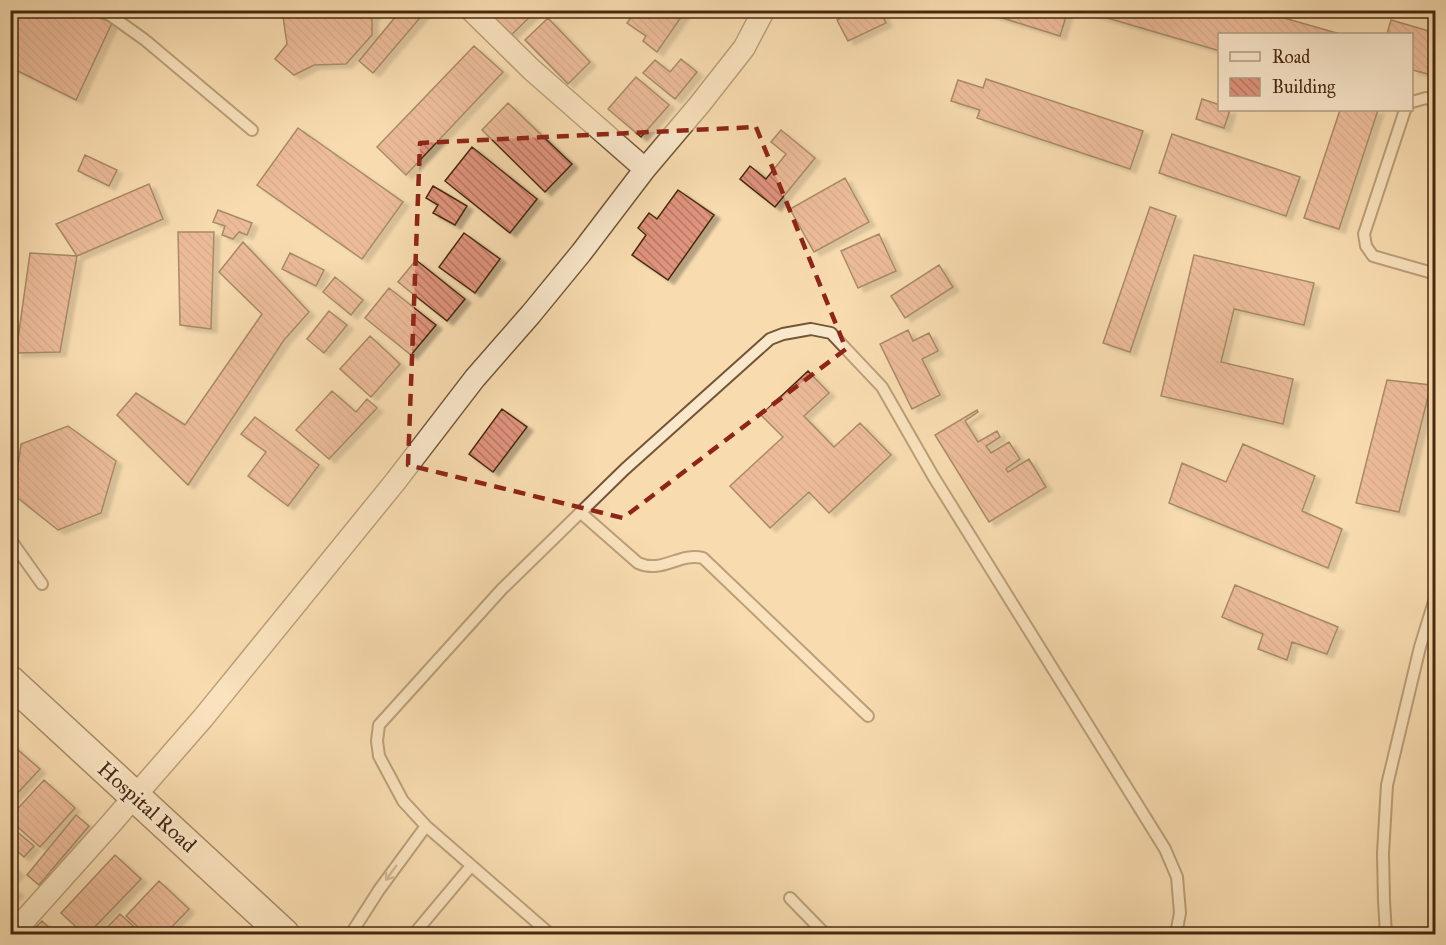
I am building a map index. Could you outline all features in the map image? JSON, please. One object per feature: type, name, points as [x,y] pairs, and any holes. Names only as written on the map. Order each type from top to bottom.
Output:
[{"type":"street","points":[[471,10],[563,99],[645,169]]},
{"type":"street","points":[[12,934],[202,718],[395,482],[475,378],[581,253],[645,169],[744,48],[764,10]]},
{"type":"street","name":"Hospital Road","points":[[10,681],[284,934]]},
{"type":"lane","points":[[103,10],[145,40],[252,130]]},
{"type":"lane","points":[[1413,102],[1426,98],[1436,101]]},
{"type":"lane","points":[[1405,111],[1364,234],[1366,246],[1373,256],[1436,274]]},
{"type":"lane","points":[[550,934],[426,826],[403,801],[379,756],[377,741],[379,725],[502,589],[625,469],[770,339],[811,329],[831,333],[882,387],[971,537],[1165,849],[1177,877],[1180,913],[1176,934]]},
{"type":"lane","points":[[581,513],[638,563],[657,567],[694,556],[703,558],[868,716]]},
{"type":"lane","points":[[10,539],[42,584]]},
{"type":"lane","points":[[1386,934],[1383,853],[1387,785],[1420,647],[1436,595]]},
{"type":"lane","points":[[352,934],[379,890],[426,826]]},
{"type":"lane","points":[[414,934],[471,866]]},
{"type":"lane","points":[[790,898],[825,934]]},
{"type":"highlighted area","points":[[756,127],[846,349],[623,518],[408,465],[420,143]]},
{"type":"building","points":[[10,10],[83,10],[112,23],[76,100],[10,67]]},
{"type":"building","points":[[282,10],[379,10],[372,17],[372,35],[346,64],[314,65],[294,75],[275,59],[287,44]]},
{"type":"building","points":[[401,10],[425,12],[373,73],[359,61]]},
{"type":"building","points":[[480,10],[537,10],[507,39]]},
{"type":"building","points":[[636,10],[686,10],[657,52],[643,41],[646,36],[627,23]]},
{"type":"building","points":[[849,10],[880,10],[886,23],[848,41],[837,20],[850,13]]},
{"type":"building","points":[[977,10],[1068,10],[1060,36]]},
{"type":"building","points":[[1080,10],[1256,10],[1336,33],[1218,33],[1218,50]]},
{"type":"building","points":[[548,18],[590,62],[568,84],[525,40]]},
{"type":"building","points":[[1391,20],[1436,33],[1436,76],[1413,70],[1413,33],[1387,33]]},
{"type":"building","points":[[474,46],[503,72],[406,175],[377,147]]},
{"type":"building","points":[[681,59],[697,72],[675,99],[643,73],[655,60],[670,72]]},
{"type":"building","points":[[636,77],[669,105],[641,137],[608,109]]},
{"type":"building","points":[[986,79],[1143,131],[1130,169],[977,118],[980,110],[951,101],[958,80],[983,88]]},
{"type":"building","points":[[1202,99],[1218,104],[1218,111],[1230,111],[1224,128],[1196,119]]},
{"type":"building","points":[[508,103],[572,164],[545,192],[482,130]]},
{"type":"building","points":[[1340,111],[1378,111],[1339,229],[1304,218]]},
{"type":"building","points":[[298,128],[403,202],[362,259],[257,185]]},
{"type":"building","points":[[781,130],[815,158],[775,207],[740,179],[750,166],[766,179],[786,154],[771,142]]},
{"type":"building","points":[[1172,134],[1300,177],[1286,216],[1159,173]]},
{"type":"building","points":[[472,147],[537,199],[510,233],[445,181]]},
{"type":"building","points":[[85,155],[117,170],[109,186],[78,171]]},
{"type":"building","points":[[845,178],[869,222],[814,252],[790,209]]},
{"type":"building","points":[[149,184],[163,219],[77,256],[56,224]]},
{"type":"building","points":[[433,186],[467,206],[455,225],[433,213],[438,205],[426,198]]},
{"type":"building","points":[[678,190],[714,215],[668,280],[632,255],[646,235],[638,228],[649,213],[657,219]]},
{"type":"building","points":[[1150,207],[1176,216],[1130,352],[1103,343]]},
{"type":"building","points":[[218,210],[252,223],[247,235],[239,232],[233,239],[222,235],[225,226],[213,222]]},
{"type":"building","points":[[178,232],[214,232],[211,329],[180,325]]},
{"type":"building","points":[[464,233],[500,259],[475,293],[439,267]]},
{"type":"building","points":[[879,234],[896,271],[858,288],[841,251]]},
{"type":"building","points":[[243,242],[309,312],[284,340],[188,485],[117,415],[136,393],[185,425],[262,314],[219,272]]},
{"type":"building","points":[[30,253],[77,256],[60,352],[16,353]]},
{"type":"building","points":[[290,253],[324,270],[316,286],[282,269]]},
{"type":"building","points":[[1194,255],[1314,283],[1304,325],[1234,309],[1221,362],[1293,379],[1283,424],[1161,396]]},
{"type":"building","points":[[416,260],[465,299],[447,321],[398,282]]},
{"type":"building","points":[[939,265],[953,287],[905,318],[891,296]]},
{"type":"building","points":[[335,277],[363,300],[351,315],[323,292]]},
{"type":"building","points":[[389,288],[436,325],[411,355],[365,318]]},
{"type":"building","points":[[329,311],[347,325],[324,353],[307,339]]},
{"type":"building","points":[[908,330],[913,341],[929,333],[938,351],[922,359],[940,395],[912,409],[880,344]]},
{"type":"building","points":[[370,336],[400,364],[371,397],[340,369]]},
{"type":"building","points":[[808,371],[829,393],[804,416],[834,447],[860,423],[891,455],[829,513],[809,492],[770,528],[730,486],[783,437],[761,415]]},
{"type":"building","points":[[1387,380],[1431,385],[1399,512],[1356,503]]},
{"type":"building","points":[[332,391],[356,412],[367,399],[377,408],[329,459],[296,430]]},
{"type":"building","points":[[502,409],[527,427],[493,472],[469,454]]},
{"type":"building","points":[[977,410],[978,412],[965,421],[978,442],[997,431],[1000,437],[986,446],[991,453],[1009,442],[1020,459],[1006,469],[1008,472],[1029,459],[1046,487],[989,522],[935,435]]},
{"type":"building","points":[[255,417],[319,465],[288,506],[248,476],[266,452],[241,434]]},
{"type":"building","points":[[68,426],[116,461],[101,513],[58,530],[14,495],[21,444]]},
{"type":"building","points":[[1243,444],[1315,476],[1302,511],[1342,529],[1328,568],[1169,503],[1182,463],[1226,482]]},
{"type":"building","points":[[1235,585],[1338,627],[1327,654],[1292,642],[1287,660],[1258,649],[1263,634],[1222,617]]},
{"type":"building","points":[[10,743],[40,769],[10,801]]},
{"type":"building","points":[[44,780],[75,808],[40,847],[10,820],[10,817]]},
{"type":"building","points":[[76,815],[89,826],[39,885],[27,875]]},
{"type":"building","points":[[10,826],[34,846],[24,857],[10,845]]},
{"type":"building","points":[[115,855],[141,879],[88,934],[84,934],[61,913]]},
{"type":"building","points":[[10,865],[18,872],[11,880],[10,880]]},
{"type":"building","points":[[159,881],[189,909],[165,934],[146,934],[126,916]]},
{"type":"building","points":[[10,886],[17,892],[10,900]]},
{"type":"building","points":[[120,914],[142,934],[101,934]]},
{"type":"building","points":[[42,921],[56,934],[29,934]]},
{"type":"building","points":[[197,928],[203,934],[191,934]]}]
